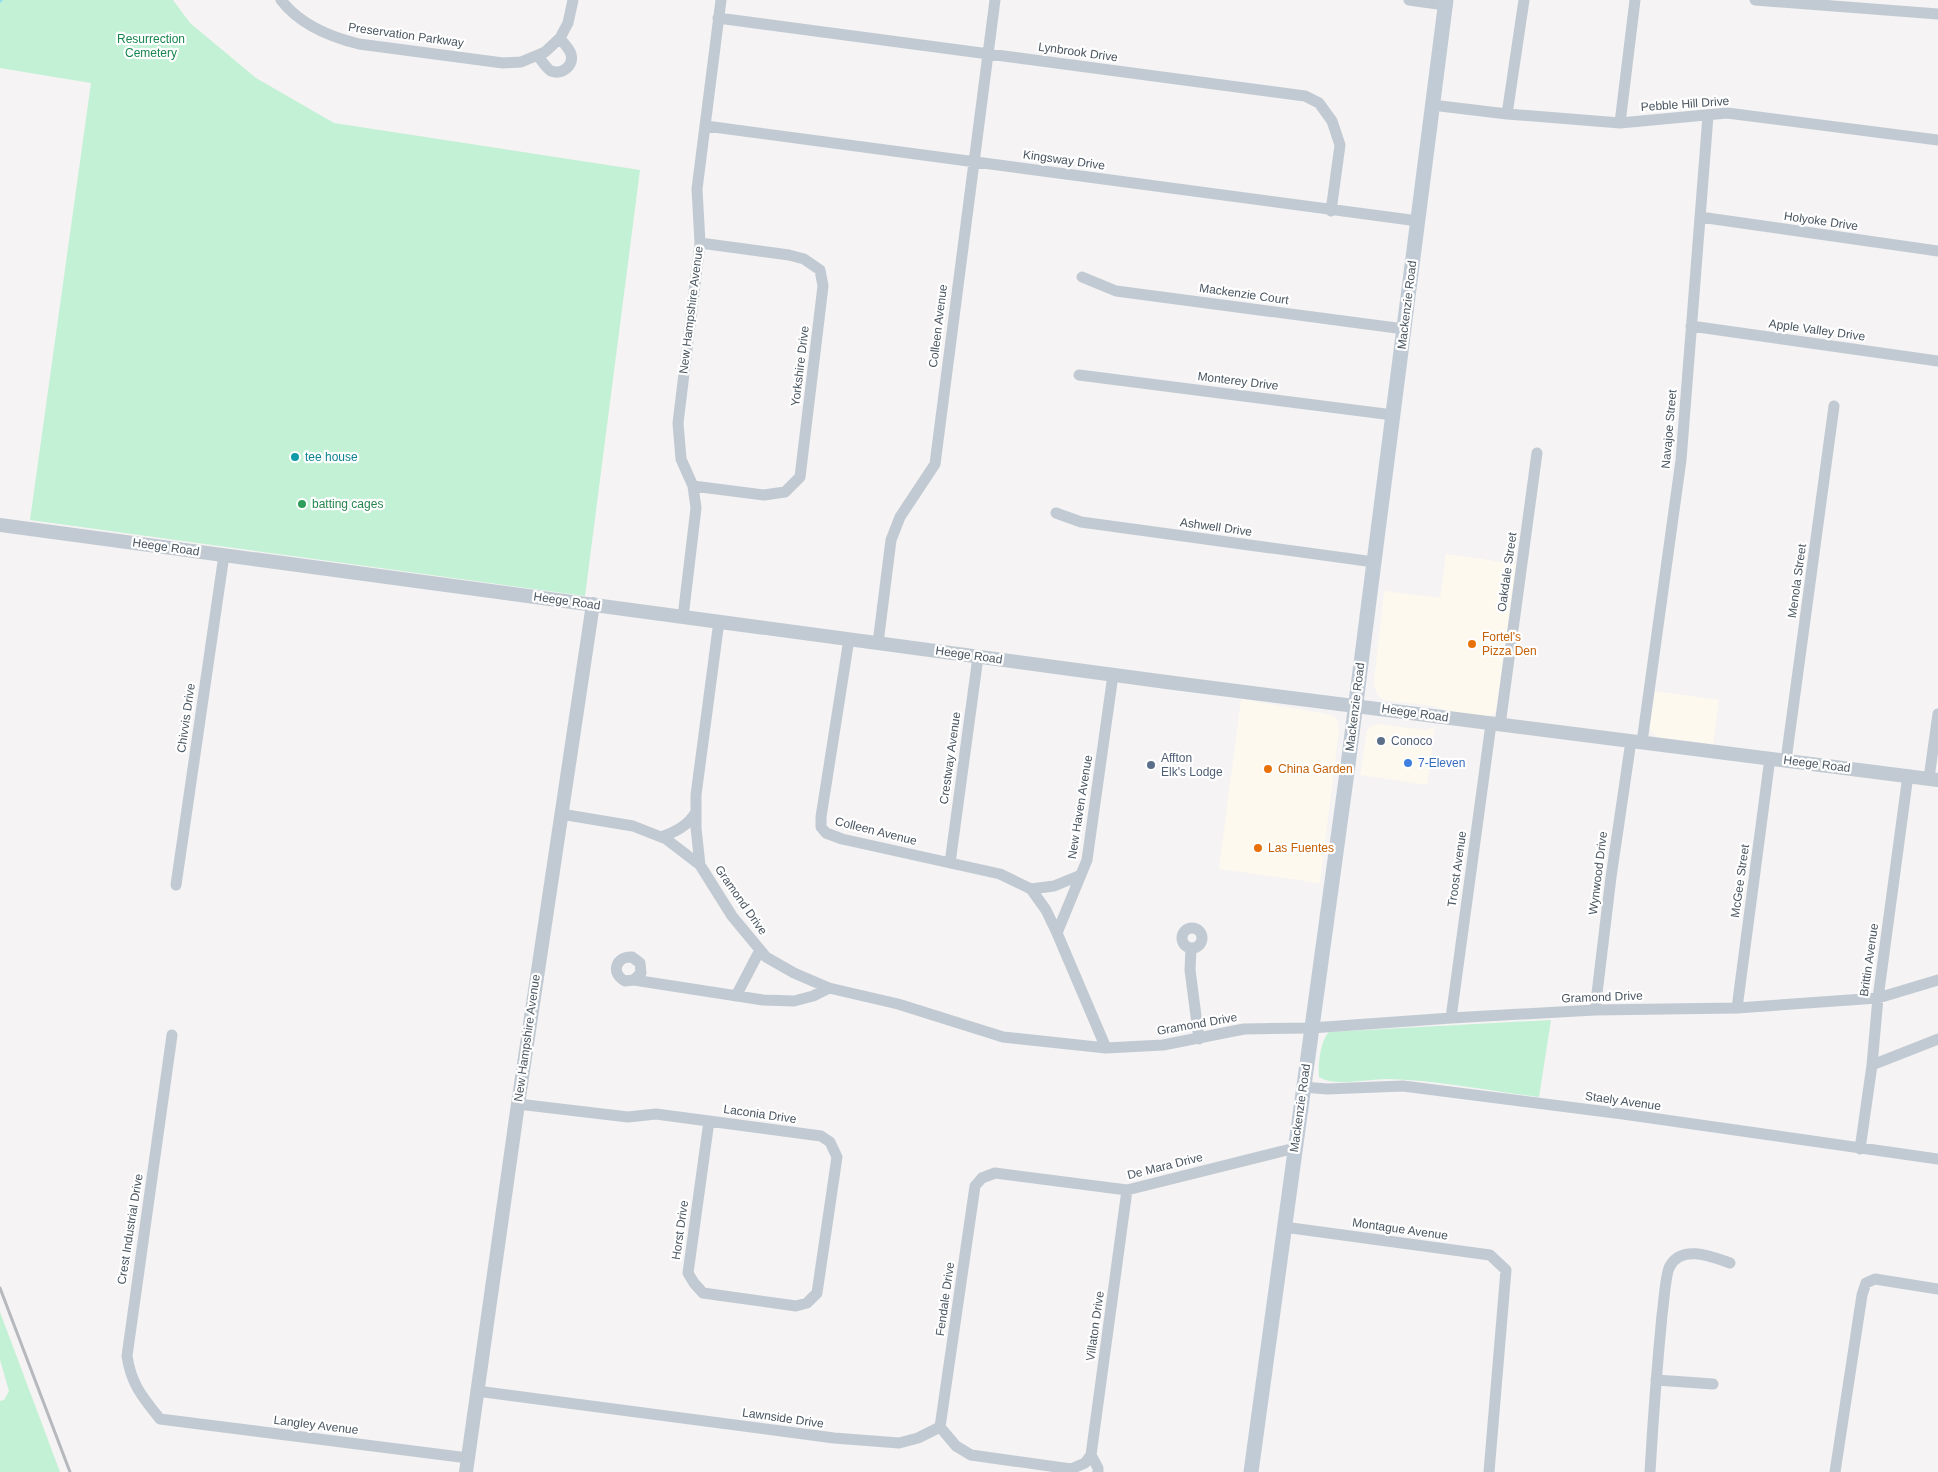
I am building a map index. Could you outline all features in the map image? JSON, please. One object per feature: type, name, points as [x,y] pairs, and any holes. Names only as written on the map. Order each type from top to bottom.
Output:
[{"type":"main road","name":"Mackenzie Road","points":[[1251,1472],[1374,562],[1446,2]]},
{"type":"street","name":"Preservation Parkway","points":[[281,0],[300,18],[313,27],[342,40],[359,44],[503,63],[521,62],[538,56],[550,48],[560,38],[568,23],[573,0]]},
{"type":"street","name":"New Hampshire Avenue","points":[[683,617],[696,508],[693,486],[681,459],[678,423],[700,244],[697,189],[721,0]]},
{"type":"street","name":"Colleen Avenue","points":[[878,643],[891,540],[900,517],[935,464],[995,0]]},
{"type":"street","points":[[1409,0],[1446,2]]},
{"type":"street","points":[[1508,114],[1524,0]]},
{"type":"street","points":[[1620,123],[1635,0]]},
{"type":"street","points":[[1755,0],[1938,14]]},
{"type":"street","name":"Lynbrook Drive","points":[[718,18],[1305,96],[1319,103],[1332,121],[1340,145],[1331,211]]},
{"type":"street","points":[[538,56],[552,71],[559,72],[566,69],[572,58],[560,38]]},
{"type":"street","name":"Pebble Hill Drive","points":[[1432,105],[1508,114],[1620,123],[1727,113],[1938,140]]},
{"type":"street","name":"Navajoe Street","points":[[1636,741],[1681,460],[1708,116]]},
{"type":"street","name":"Kingsway Drive","points":[[706,126],[1331,211],[1418,221]]},
{"type":"street","name":"Holyoke Drive","points":[[1700,217],[1938,251]]},
{"type":"street","name":"Yorkshire Drive","points":[[693,486],[764,496],[785,492],[800,477],[823,286],[820,270],[804,259],[789,255],[700,244]]},
{"type":"street","name":"Mackenzie Court","points":[[1082,277],[1116,291],[1404,329]]},
{"type":"street","name":"Apple Valley Drive","points":[[1691,326],[1938,361]]},
{"type":"street","name":"Monterey Drive","points":[[1079,375],[1393,415]]},
{"type":"street","name":"Menola Street","points":[[1786,760],[1834,406]]},
{"type":"street","name":"Oakdale Street","points":[[1495,724],[1537,453]]},
{"type":"street","name":"Ashwell Drive","points":[[1056,514],[1081,522],[1374,562]]},
{"type":"street","name":"Heege Road","points":[[0,525],[1113,675],[1934,779]]},
{"type":"street","name":"Chivvis Drive","points":[[176,885],[224,555]]},
{"type":"street","name":"New Hampshire Avenue","points":[[467,1465],[518,1104],[593,604]]},
{"type":"street","points":[[700,864],[696,795],[719,621]]},
{"type":"street","name":"Colleen Avenue","points":[[849,639],[821,827],[826,833],[842,839],[1000,874],[1031,889],[1046,910],[1057,933]]},
{"type":"street","name":"Crestway Avenue","points":[[950,863],[978,657]]},
{"type":"street","name":"New Haven Avenue","points":[[1057,933],[1087,860],[1113,675]]},
{"type":"street","points":[[1934,779],[1938,714]]},
{"type":"street","name":"Troost Avenue","points":[[1451,1018],[1495,724]]},
{"type":"street","name":"Wynwood Drive","points":[[1595,1010],[1612,877],[1636,741]]},
{"type":"street","name":"McGee Street","points":[[1737,1008],[1770,758]]},
{"type":"street","name":"Brittin Avenue","points":[[1860,1149],[1908,776]]},
{"type":"street","points":[[661,837],[675,833],[692,820],[696,812]]},
{"type":"street","name":"Gramond Drive","points":[[561,814],[633,826],[666,839],[700,864],[732,916],[766,957],[794,973],[829,988],[898,1004],[1003,1037],[1106,1048],[1163,1045],[1244,1029],[1311,1028],[1595,1010],[1737,1008],[1878,998],[1938,980]]},
{"type":"street","points":[[1031,889],[1054,886],[1081,875]]},
{"type":"street","points":[[1057,933],[1106,1048]]},
{"type":"street","points":[[1191,948],[1190,970],[1199,1039]]},
{"type":"street","points":[[736,996],[760,950]]},
{"type":"street","points":[[634,980],[763,1000],[794,1001],[813,996],[829,988]]},
{"type":"street","name":"Crest Industrial Drive","points":[[160,1419],[137,1389],[129,1372],[127,1356],[172,1035]]},
{"type":"street","points":[[1872,1064],[1938,1039]]},
{"type":"street","name":"Staely Avenue","points":[[1303,1087],[1327,1089],[1403,1086],[1623,1114],[1938,1159]]},
{"type":"street","name":"Laconia Drive","points":[[518,1104],[607,1116],[628,1117],[656,1114],[821,1136],[830,1142],[837,1157],[836,1167],[817,1293],[807,1303]]},
{"type":"street","name":"Horst Drive","points":[[709,1121],[688,1273],[703,1293],[796,1306],[807,1303]]},
{"type":"street","name":"De Mara Drive","points":[[982,1178],[995,1172],[1127,1190],[1295,1148]]},
{"type":"street","name":"Fendale Drive","points":[[940,1427],[976,1186],[982,1178]]},
{"type":"street","name":"Villaton Drive","points":[[1088,1459],[1127,1190]]},
{"type":"street","name":"Montague Avenue","points":[[1284,1227],[1490,1254],[1506,1270],[1489,1472]]},
{"type":"street","points":[[1650,1472],[1656,1380],[1665,1290],[1670,1266],[1679,1257],[1703,1254],[1730,1262]]},
{"type":"street","points":[[1835,1472],[1862,1295],[1866,1284],[1874,1279],[1938,1289]]},
{"type":"street","points":[[1656,1380],[1713,1384]]},
{"type":"street","name":"Lawnside Drive","points":[[477,1390],[834,1438],[899,1443],[918,1438],[940,1427]]},
{"type":"street","name":"Langley Avenue","points":[[160,1419],[467,1465]]},
{"type":"street","points":[[940,1427],[956,1446],[971,1455],[1072,1471],[1088,1459],[1098,1468],[1098,1472]]},
{"type":"shaded area","points":[[1446,554],[1516,564],[1496,711],[1488,717],[1460,714],[1432,706],[1384,700],[1378,696],[1375,688],[1374,682],[1384,591],[1440,598]]},
{"type":"shaded area","points":[[1655,691],[1719,700],[1713,744],[1657,737],[1649,727]]},
{"type":"shaded area","points":[[1241,699],[1326,714],[1338,721],[1339,730],[1320,883],[1219,869]]},
{"type":"shaded area","points":[[1377,724],[1426,730],[1435,727],[1427,785],[1360,775],[1367,731],[1371,726]]},
{"type":"green space","name":"Resurrection Cemetery","points":[[0,0],[173,0],[190,23],[256,78],[334,123],[640,170],[585,596],[30,520],[91,83],[0,68]]},
{"type":"green space","points":[[1551,1020],[1539,1097],[1425,1081],[1387,1079],[1333,1082],[1319,1077],[1319,1060],[1324,1041],[1329,1032]]},
{"type":"green space","points":[[0,1312],[60,1472],[0,1472],[0,1401],[4,1400],[9,1391],[0,1360]]},
{"type":"railway","points":[[0,1288],[70,1472]]},
{"type":"place","name":"tee house","points":[[295,457]]},
{"type":"place","name":"batting cages","points":[[302,504]]},
{"type":"place","name":"Fortel's Pizza Den","points":[[1472,644]]},
{"type":"place","name":"Conoco","points":[[1381,741]]},
{"type":"place","name":"7-Eleven","points":[[1408,763]]},
{"type":"place","name":"Affton Elk's Lodge","points":[[1151,765]]},
{"type":"place","name":"China Garden","points":[[1268,769]]},
{"type":"place","name":"Las Fuentes","points":[[1258,848]]}]
